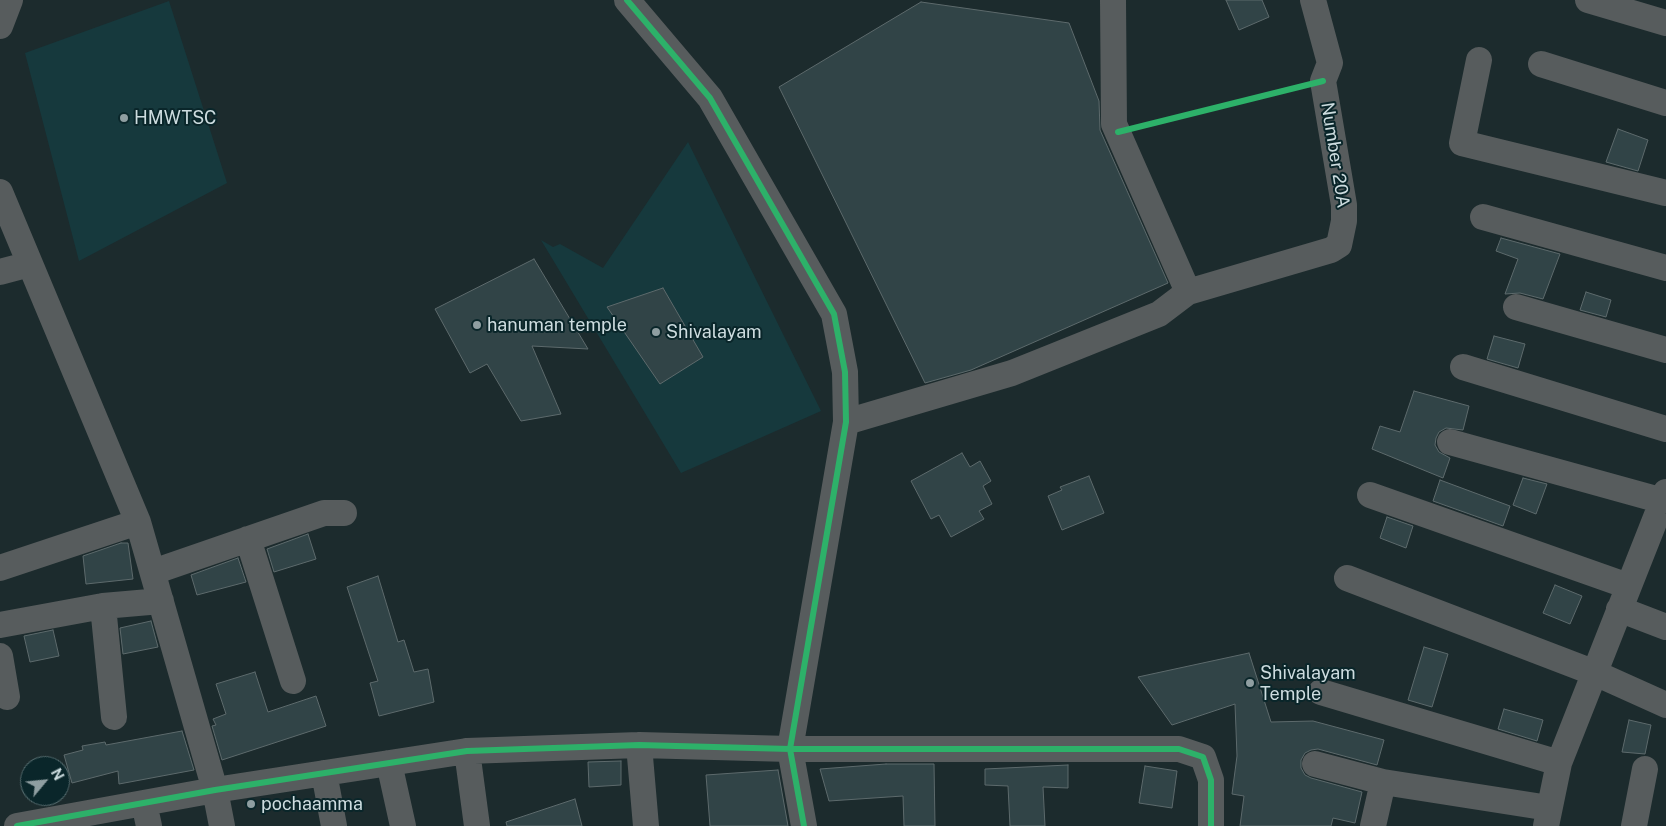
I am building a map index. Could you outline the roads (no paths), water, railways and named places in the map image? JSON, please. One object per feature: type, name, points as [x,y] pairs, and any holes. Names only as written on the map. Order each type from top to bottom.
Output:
[{"type":"street","points":[[0,26],[10,0]]},
{"type":"street","points":[[627,0],[710,98],[834,314],[845,372],[846,422],[790,749],[804,826]]},
{"type":"street","points":[[846,422],[1012,373],[1159,314],[1188,292],[1114,124],[1113,0]]},
{"type":"street","name":"Number 20A","points":[[1188,292],[1331,250],[1339,245],[1344,221],[1344,205],[1323,81],[1330,63],[1313,0]]},
{"type":"street","points":[[1588,0],[1666,23]]},
{"type":"street","points":[[1479,60],[1462,143],[1666,193]]},
{"type":"street","points":[[1541,64],[1666,103]]},
{"type":"street","points":[[0,192],[138,522],[214,790],[222,826]]},
{"type":"street","points":[[1483,217],[1666,268]]},
{"type":"street","points":[[0,272],[30,264]]},
{"type":"street","points":[[1516,307],[1666,350]]},
{"type":"street","points":[[1463,367],[1666,429]]},
{"type":"street","points":[[1315,764],[1383,782],[1548,817],[1559,763],[1624,598],[1659,532],[1664,496],[1450,442]]},
{"type":"street","points":[[1370,495],[1624,598],[1666,627]]},
{"type":"street","points":[[153,572],[324,513],[344,513]]},
{"type":"street","points":[[0,568],[138,522]]},
{"type":"street","points":[[248,539],[293,681]]},
{"type":"street","points":[[1347,578],[1595,673],[1666,705]]},
{"type":"street","points":[[0,625],[103,606],[161,601]]},
{"type":"street","points":[[103,606],[114,717]]},
{"type":"street","points":[[0,656],[7,697]]},
{"type":"street","points":[[1321,692],[1559,763]]},
{"type":"street","points":[[639,746],[646,826]]},
{"type":"street","points":[[17,826],[147,814],[214,790],[466,752],[639,746],[790,749],[1179,749],[1203,757],[1211,780],[1210,826]]},
{"type":"street","points":[[466,752],[477,826]]},
{"type":"street","points":[[389,763],[403,826]]},
{"type":"street","points":[[1634,826],[1645,769]]},
{"type":"street","points":[[324,773],[334,826]]},
{"type":"street","points":[[1372,826],[1383,782]]},
{"type":"place","name":"HMWTSC","points":[[124,118]]},
{"type":"place","name":"hanuman temple","points":[[477,325]]},
{"type":"place","name":"Shivalayam","points":[[656,332]]},
{"type":"place","name":"Shivalayam Temple","points":[[1250,683]]},
{"type":"place","name":"pochaamma","points":[[251,804]]}]
